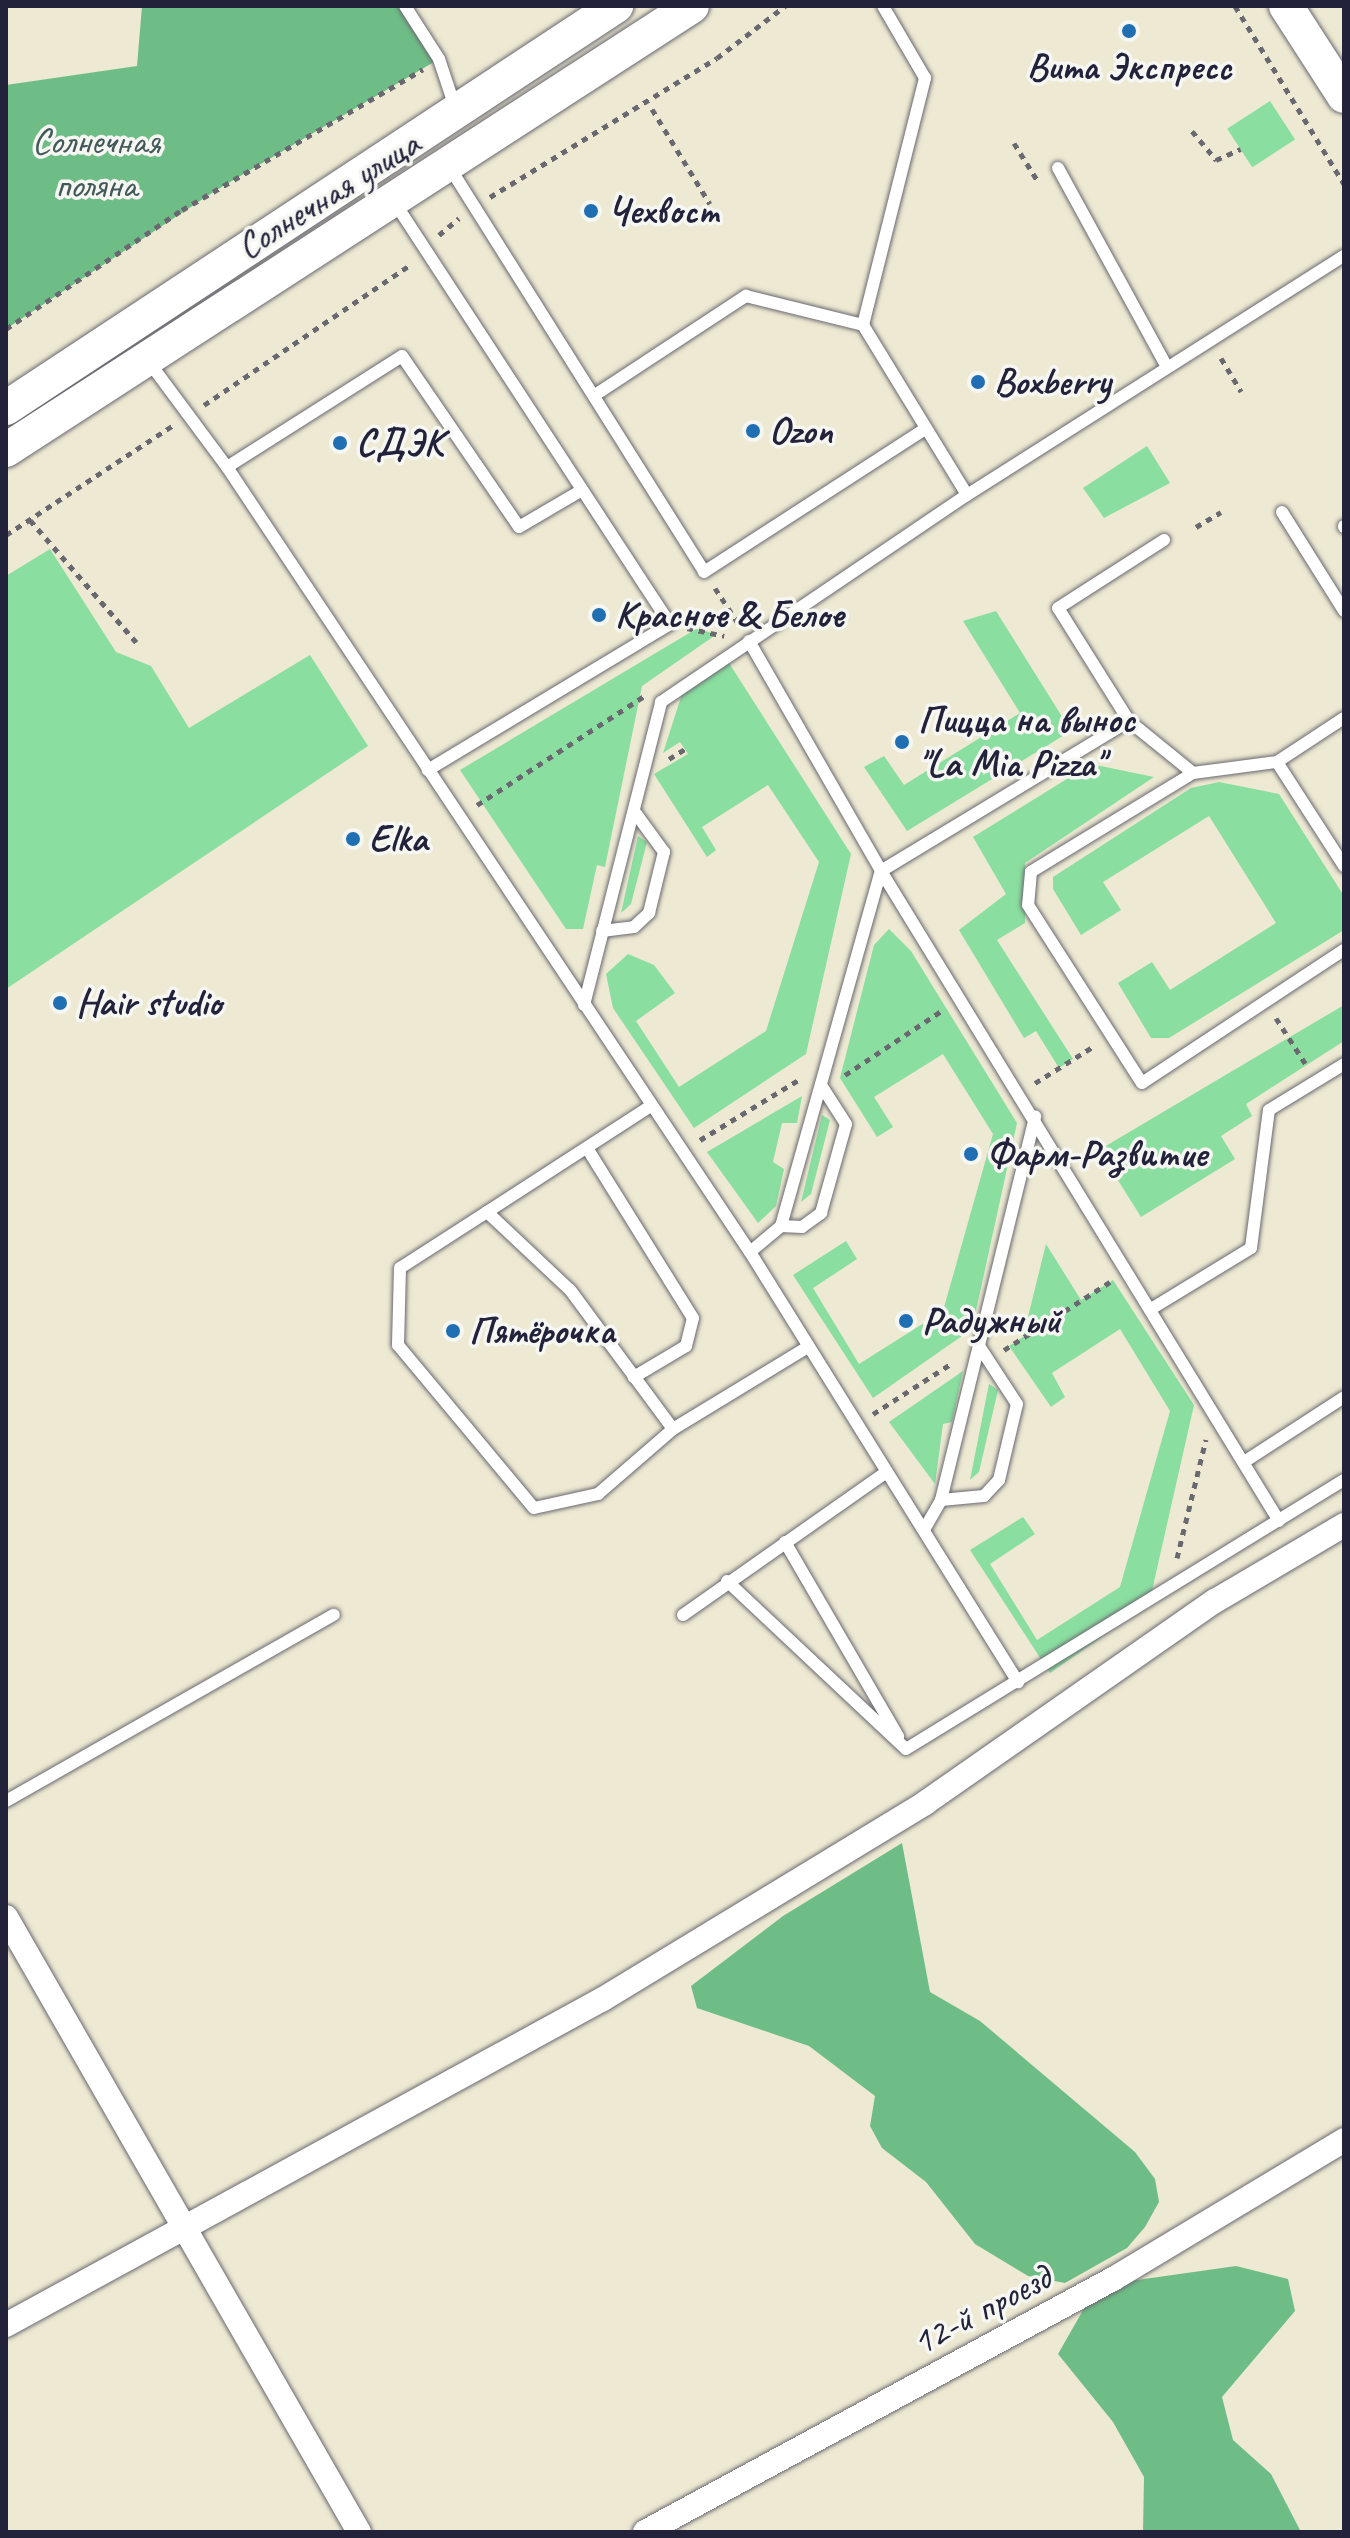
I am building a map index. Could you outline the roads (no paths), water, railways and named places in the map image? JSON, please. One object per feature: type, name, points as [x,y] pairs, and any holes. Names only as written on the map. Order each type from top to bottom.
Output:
[{"type":"main road","name":"Солнечная улица","points":[[6,408],[616,6]]},
{"type":"main road","name":"Солнечная улица","points":[[6,450],[393,200],[450,168],[692,6]]},
{"type":"main road","points":[[1286,6],[1344,96]]},
{"type":"street","points":[[6,2325],[186,2231],[603,1999],[867,1839],[1215,1601],[1344,1525]]},
{"type":"street","points":[[6,1917],[359,2532]]},
{"type":"street","name":"12-й проезд","points":[[645,2532],[1113,2279],[1344,2140]]},
{"type":"lane","points":[[405,6],[439,59],[457,112]]},
{"type":"lane","points":[[883,6],[925,78],[863,325],[967,495]]},
{"type":"lane","points":[[450,168],[471,208],[595,395],[704,572],[925,429]]},
{"type":"lane","points":[[1058,168],[1166,365]]},
{"type":"lane","points":[[393,200],[420,249],[670,624],[428,770]]},
{"type":"lane","points":[[584,1005],[661,702],[1166,365],[1344,256]]},
{"type":"lane","points":[[595,395],[746,296],[863,325]]},
{"type":"lane","points":[[227,467],[402,356],[519,527],[582,490]]},
{"type":"lane","points":[[147,360],[227,467],[750,1252],[885,1473],[925,1528],[1018,1682]]},
{"type":"lane","points":[[1282,512],[1344,611]]},
{"type":"lane","points":[[1164,540],[1058,608],[1129,721],[1193,773]]},
{"type":"lane","points":[[749,641],[881,871],[1035,1116],[1279,1521]]},
{"type":"lane","points":[[1344,718],[1277,762],[1193,773],[1031,872],[1028,905],[1142,1083],[1344,950]]},
{"type":"lane","points":[[750,1252],[781,1226],[881,871],[1129,721]]},
{"type":"lane","points":[[1277,762],[1344,866]]},
{"type":"lane","points":[[602,931],[634,927],[649,913],[664,852],[634,811]]},
{"type":"lane","points":[[1151,1309],[1251,1248],[1269,1110],[1344,1064]]},
{"type":"lane","points":[[781,1226],[802,1227],[821,1213],[846,1124],[822,1087]]},
{"type":"lane","points":[[651,1106],[400,1268],[398,1345],[483,1455],[534,1508],[598,1494],[673,1429],[808,1347]]},
{"type":"lane","points":[[925,1528],[941,1500],[1035,1116]]},
{"type":"lane","points":[[587,1148],[693,1318],[686,1346],[634,1377]]},
{"type":"lane","points":[[487,1212],[570,1290],[673,1429]]},
{"type":"lane","points":[[941,1500],[984,1496],[999,1480],[1017,1404],[979,1346]]},
{"type":"lane","points":[[1244,1462],[1344,1397]]},
{"type":"lane","points":[[683,1615],[727,1581],[885,1473]]},
{"type":"lane","points":[[906,1749],[1344,1480]]},
{"type":"lane","points":[[785,1542],[906,1749]]},
{"type":"lane","points":[[727,1581],[906,1749]]},
{"type":"lane","points":[[6,1801],[334,1615]]},
{"type":"place","name":"Вита Экспресс","points":[[1129,31]]},
{"type":"place","name":"Чехвост","points":[[591,211]]},
{"type":"place","name":"Boxberry","points":[[978,382]]},
{"type":"place","name":"Ozon","points":[[753,431]]},
{"type":"place","name":"СДЭК","points":[[340,443]]},
{"type":"place","name":"Красное & Белое","points":[[599,615]]},
{"type":"place","name":"Пицца на вынос \"La Mia Pizza\"","points":[[902,742]]},
{"type":"place","name":"Elka","points":[[353,839]]},
{"type":"place","name":"Hair studio","points":[[60,1003]]},
{"type":"place","name":"Фарм-Развитие","points":[[971,1154]]},
{"type":"place","name":"Радужный","points":[[906,1321]]},
{"type":"place","name":"Пятёрочка","points":[[453,1331]]},
{"type":"park label","name":"Солнечная поляна","points":[[96,163]]}]
